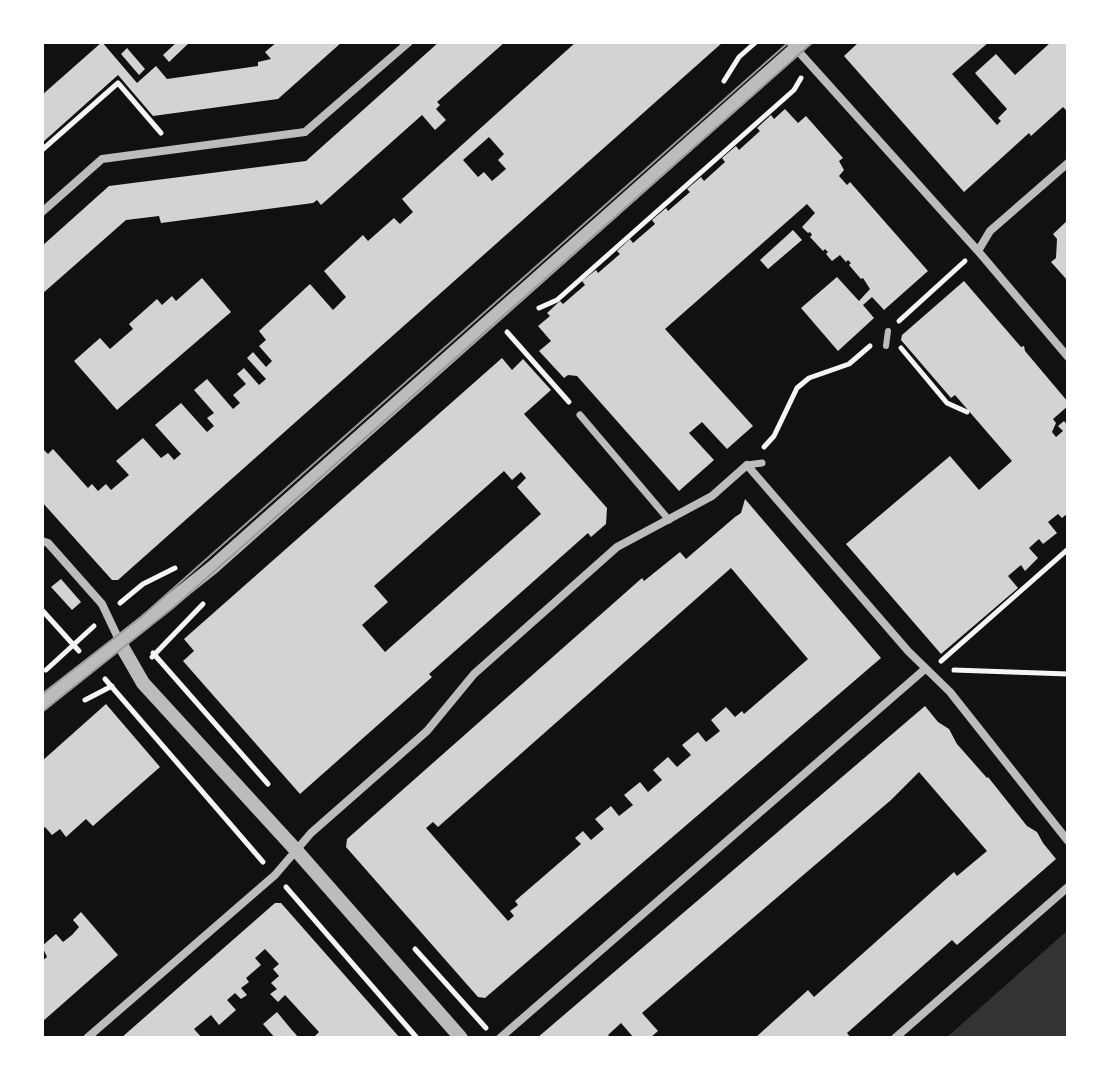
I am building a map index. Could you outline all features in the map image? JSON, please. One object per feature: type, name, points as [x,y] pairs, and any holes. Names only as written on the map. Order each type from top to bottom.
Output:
[{"type":"street","points":[[42,212],[102,159],[305,132],[409,42]]},
{"type":"street","points":[[42,704],[213,567],[796,44],[1068,357]]},
{"type":"street","points":[[978,251],[990,231],[1068,163]]},
{"type":"street","points":[[580,415],[669,520]]},
{"type":"street","points":[[87,1038],[275,875],[295,849],[427,731],[474,674],[617,547],[712,496],[747,465],[762,463]]},
{"type":"street","points":[[747,465],[925,669],[950,692],[1068,841]]},
{"type":"street","points":[[42,541],[48,543],[102,604],[143,683],[295,849],[461,1038]]},
{"type":"street","points":[[500,1038],[925,669]]},
{"type":"street","points":[[895,1038],[1068,887]]},
{"type":"lane","points":[[886,346],[888,331]]},
{"type":"path","points":[[497,315],[528,313],[557,300],[794,90],[804,71],[796,44]]},
{"type":"path","points":[[42,150],[118,83],[175,150]]},
{"type":"path","points":[[747,465],[774,436],[797,388],[809,378],[849,364],[978,251]]},
{"type":"path","points":[[497,315],[580,415]]},
{"type":"path","points":[[888,331],[947,403],[967,412]]},
{"type":"path","points":[[925,669],[939,662],[1068,549]]},
{"type":"path","points":[[42,610],[417,1038]]},
{"type":"path","points":[[925,669],[1068,674]]},
{"type":"shaded area","points":[[1068,930],[1068,1038],[946,1038]]},
{"type":"building","points":[[102,42],[137,83],[156,66],[167,79],[258,66],[258,62],[271,59],[265,52],[277,42],[342,42],[278,99],[153,116],[118,75],[42,143],[42,95]]},
{"type":"building","points":[[177,42],[190,42],[169,62],[163,55]]},
{"type":"building","points":[[439,42],[505,42],[437,102],[440,105],[436,109],[446,120],[435,130],[422,115],[321,205],[317,200],[161,223],[159,216],[126,220],[42,294],[42,246],[109,186],[306,161]]},
{"type":"building","points":[[576,42],[723,42],[118,580],[112,580],[42,502],[42,448],[48,454],[53,449],[88,488],[92,484],[98,491],[106,484],[111,490],[129,475],[116,461],[143,438],[161,458],[168,453],[174,460],[181,454],[155,425],[181,403],[207,432],[214,426],[207,418],[214,413],[194,390],[207,379],[233,409],[240,403],[233,395],[246,384],[237,374],[244,368],[259,385],[266,379],[247,358],[253,352],[266,367],[272,361],[259,346],[266,340],[259,331],[310,284],[333,310],[346,297],[324,271],[363,235],[368,241],[394,218],[400,224],[413,212],[402,199]],"holes":[[[489,137],[504,154],[498,160],[506,169],[492,181],[484,172],[478,177],[463,160]]]},
{"type":"building","points":[[859,42],[989,42],[952,74],[997,125],[1001,121],[998,118],[1007,109],[975,73],[996,54],[1015,75],[1051,42],[1068,42],[1068,108],[1063,107],[1031,136],[1029,133],[964,192],[844,56]]},
{"type":"building","points":[[127,48],[145,69],[139,75],[121,54]]},
{"type":"building","points":[[785,109],[798,123],[806,116],[843,158],[839,161],[844,170],[839,176],[847,185],[850,182],[928,271],[884,310],[872,297],[863,305],[874,318],[838,351],[801,308],[837,277],[859,301],[870,289],[848,260],[846,262],[840,255],[832,261],[826,254],[828,252],[823,251],[810,237],[810,232],[802,227],[815,213],[807,204],[665,329],[753,426],[727,449],[702,422],[689,433],[714,460],[679,491],[577,376],[564,378],[539,351],[551,341],[538,326],[550,316],[547,313],[560,301],[563,304],[585,285],[582,281],[596,270],[598,273],[620,254],[617,251],[630,239],[633,243],[655,224],[652,220],[690,192],[687,189],[701,177],[704,181],[725,162],[722,158],[736,146],[739,150],[760,131],[757,128],[771,115],[774,119]]},
{"type":"building","points":[[1068,220],[1068,281],[1051,262],[1056,258],[1057,239],[1053,234]]},
{"type":"building","points":[[793,230],[802,240],[768,269],[760,260]]},
{"type":"building","points":[[202,278],[231,312],[117,410],[74,361],[100,338],[110,349],[133,329],[129,324],[157,299],[162,305],[172,296],[176,301]]},
{"type":"building","points":[[964,281],[1021,347],[1024,346],[1068,402],[1068,406],[1053,419],[1056,423],[1052,432],[1056,437],[1063,431],[1058,426],[1064,421],[1068,426],[1068,513],[1062,518],[1058,514],[1048,522],[1057,533],[1043,544],[1039,539],[1029,548],[1038,558],[1025,571],[1021,565],[1008,576],[1018,588],[941,654],[846,544],[950,456],[979,490],[1012,461],[955,395],[951,398],[901,340],[902,335]]},
{"type":"building","points":[[502,358],[512,370],[523,359],[551,390],[524,414],[607,508],[606,524],[591,537],[588,533],[300,794],[183,661],[194,651],[184,639]],"holes":[[[504,471],[512,480],[521,472],[526,478],[517,487],[541,514],[385,652],[362,625],[388,602],[374,586]]]},
{"type":"building","points":[[745,499],[881,658],[485,998],[478,997],[346,847],[347,839],[642,578],[644,581],[680,552],[686,559],[741,513]],"holes":[[[731,568],[808,659],[744,714],[742,711],[735,717],[726,707],[711,720],[720,731],[706,742],[698,732],[682,745],[691,755],[677,767],[668,757],[653,770],[662,780],[648,792],[640,782],[624,795],[633,805],[619,816],[611,806],[595,819],[604,829],[591,840],[583,831],[575,838],[581,844],[515,901],[518,905],[510,911],[514,916],[508,921],[426,828],[433,822],[438,827]]]},
{"type":"building","points":[[61,579],[81,602],[72,610],[51,587]]},
{"type":"building","points":[[106,704],[160,767],[93,826],[86,819],[66,837],[60,829],[52,835],[45,827],[42,830],[42,761]]},
{"type":"building","points":[[925,706],[938,722],[949,729],[957,744],[1027,826],[1037,832],[1056,859],[957,945],[952,940],[847,1033],[851,1038],[755,1038],[808,990],[814,997],[954,872],[957,876],[987,851],[919,772],[891,800],[642,1013],[658,1031],[650,1038],[634,1038],[621,1023],[608,1035],[611,1038],[537,1038]]},
{"type":"building","points":[[275,903],[281,903],[400,1038],[313,1038],[319,1032],[285,995],[278,1002],[270,994],[277,989],[271,983],[279,976],[273,969],[279,964],[265,949],[255,958],[261,965],[246,978],[249,982],[241,988],[247,995],[241,999],[235,993],[227,1000],[236,1010],[219,1025],[211,1015],[194,1029],[202,1038],[121,1038]]},
{"type":"building","points":[[81,912],[118,955],[42,1022],[42,961],[47,957],[42,946],[56,934],[63,942],[72,935],[79,927],[73,920]]},
{"type":"building","points":[[277,1012],[299,1038],[275,1038],[263,1024]]},
{"type":"tram line","points":[[42,694],[140,618],[789,42]]},
{"type":"tram line","points":[[42,712],[174,607],[813,42]]}]
